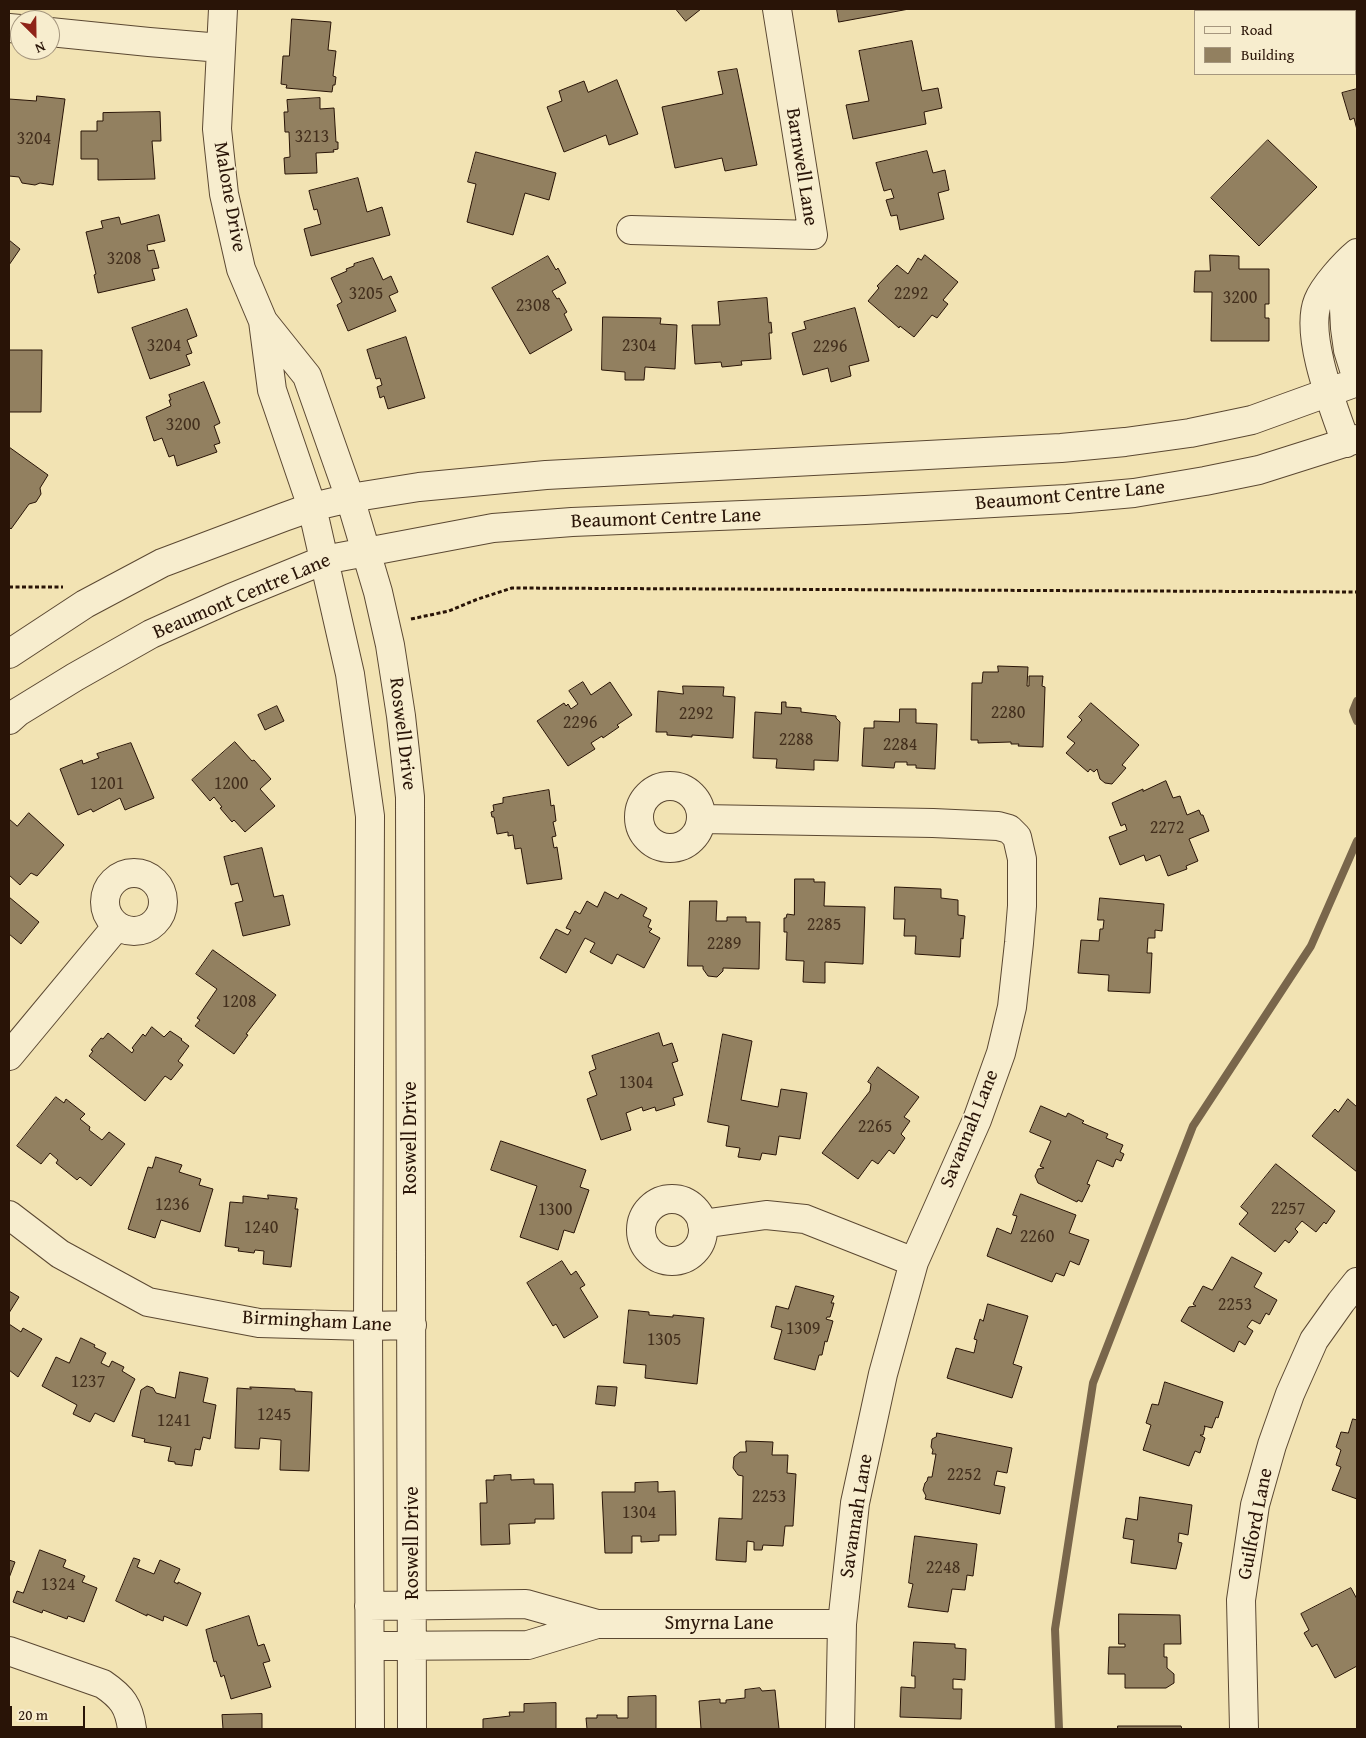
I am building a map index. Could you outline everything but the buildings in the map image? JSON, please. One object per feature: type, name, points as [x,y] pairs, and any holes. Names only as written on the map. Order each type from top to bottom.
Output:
[{"type":"street","name":"Malone Drive","points":[[223,9],[217,129],[224,194],[241,269],[264,322],[307,376],[350,498],[366,552]]},
{"type":"street","name":"Barnwell Lane","points":[[631,230],[813,235],[777,9]]},
{"type":"street","points":[[60,33],[221,48]]},
{"type":"street","points":[[9,654],[85,604],[162,563],[242,532],[312,508],[350,498],[419,487],[546,474],[1061,448],[1190,433],[1252,420],[1357,381],[1344,328],[1350,261]]},
{"type":"street","points":[[1350,261],[1325,288],[1317,301],[1314,324],[1318,352],[1328,393],[1352,441]]},
{"type":"street","name":"Malone Drive","points":[[264,322],[272,390],[312,508],[324,560]]},
{"type":"street","name":"Beaumont Centre Lane","points":[[9,720],[18,712],[75,676],[152,634],[230,598],[324,560],[494,528],[572,522],[865,510],[1067,499],[1134,493],[1260,470],[1352,441]]},
{"type":"street","name":"Roswell Drive","points":[[366,552],[378,592],[390,645],[401,716],[410,797],[412,1729]]},
{"type":"street","points":[[324,560],[350,674],[370,816],[368,1326],[370,1729]]},
{"type":"street","name":"Savannah Lane","points":[[701,819],[998,826],[1009,829],[1017,837],[1022,859],[1022,906],[1019,943],[1012,1007],[1001,1053],[977,1120],[914,1262],[883,1374],[855,1503],[842,1624],[840,1729]]},
{"type":"street","points":[[9,1056],[117,926]]},
{"type":"street","name":"Birmingham Lane","points":[[9,1215],[60,1254],[148,1302],[259,1322],[368,1326],[412,1325]]},
{"type":"street","points":[[702,1224],[766,1215],[805,1220],[914,1262]]},
{"type":"street","name":"Guilford Lane","points":[[1244,1729],[1242,1600],[1255,1505],[1272,1445],[1290,1394],[1314,1340],[1357,1282]]},
{"type":"street","name":"Smyrna Lane","points":[[369,1606],[526,1604],[597,1624],[842,1624]]},
{"type":"street","name":"Smyrna Lane","points":[[370,1646],[528,1644],[597,1624]]},
{"type":"street","points":[[9,1651],[103,1684],[123,1701],[129,1712],[132,1729]]},
{"type":"path","points":[[409,620],[449,611],[512,588],[1357,592]]},
{"type":"waterway","points":[[1357,701],[1353,711],[1357,721]]},
{"type":"waterway","points":[[1059,1729],[1055,1629],[1093,1383],[1193,1126],[1311,946],[1357,841]]}]
